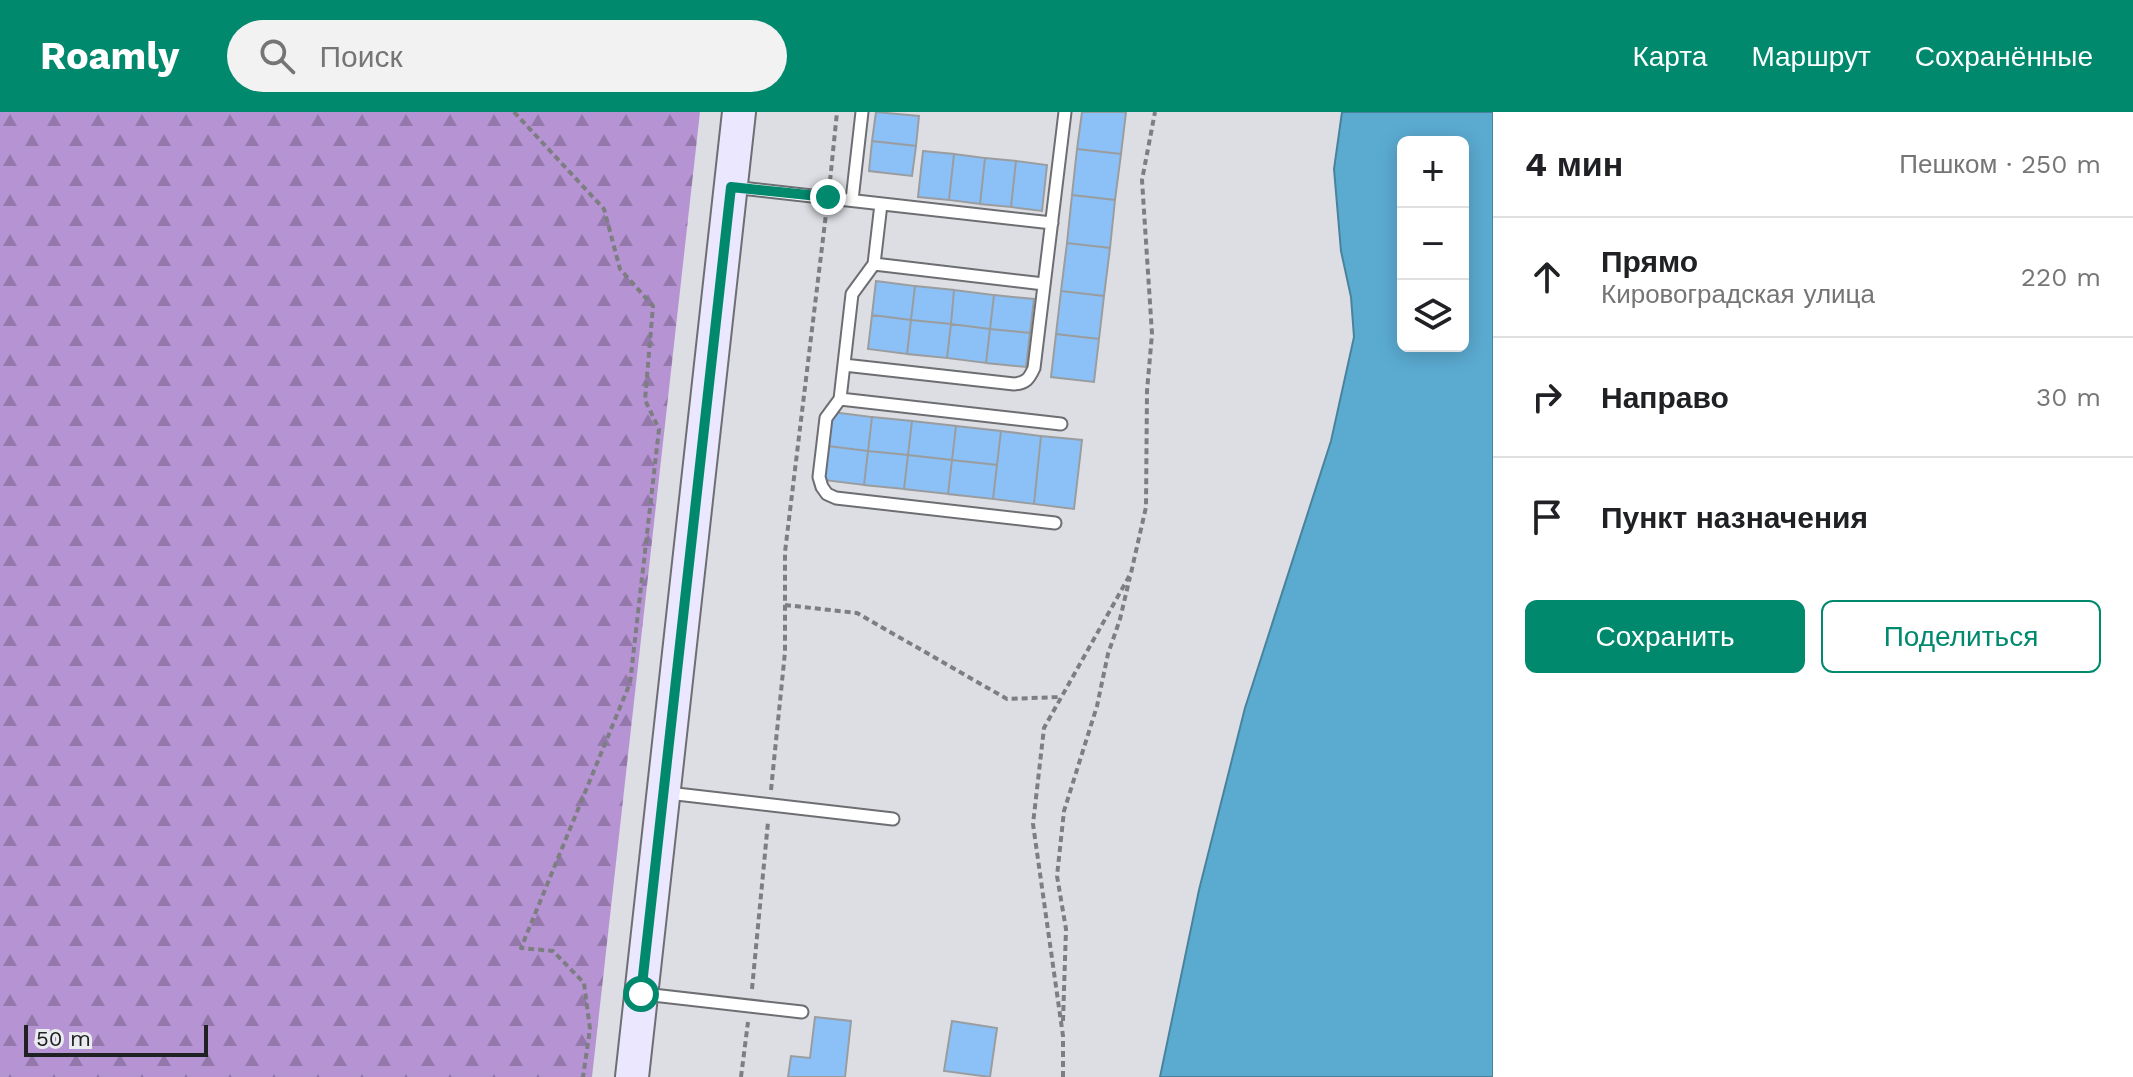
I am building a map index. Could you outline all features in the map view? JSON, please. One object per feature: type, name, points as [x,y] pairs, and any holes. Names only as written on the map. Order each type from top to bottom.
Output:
[{"type":"main road","points":[[632,1077],[739,112]]},
{"type":"lane","points":[[852,200],[862,112]]},
{"type":"lane","points":[[844,365],[1022,384],[1029,378],[1034,368],[1065,112]]},
{"type":"lane","points":[[731,187],[1052,223]]},
{"type":"lane","points":[[881,204],[874,264],[852,294],[840,399],[826,418],[819,477],[822,487],[827,494],[836,498],[1055,523]]},
{"type":"lane","points":[[874,264],[1044,284]]},
{"type":"lane","points":[[840,399],[1061,424]]},
{"type":"lane","points":[[664,792],[893,819]]},
{"type":"lane","points":[[641,994],[802,1012]]},
{"type":"path","points":[[514,112],[604,209],[620,269],[653,306],[645,400],[659,429],[630,683],[521,948],[553,951],[584,983],[590,1029],[583,1077]]},
{"type":"path","points":[[741,1077],[785,652],[785,552],[837,112]]},
{"type":"path","points":[[1063,1077],[1066,929],[1057,876],[1064,811],[1097,706],[1146,507],[1147,391],[1152,334],[1142,180],[1155,112]]},
{"type":"path","points":[[1063,1036],[1033,824],[1044,728],[1131,573]]},
{"type":"path","points":[[785,605],[857,613],[1007,699],[1061,697]]},
{"type":"green space","points":[[0,112],[700,112],[592,1077],[0,1077]]},
{"type":"water","points":[[1342,112],[1493,112],[1493,1077],[1160,1077],[1199,890],[1245,708],[1331,441],[1354,337],[1351,297],[1341,251],[1334,169]]},
{"type":"building","points":[[876,112],[919,116],[916,146],[872,141]]},
{"type":"building","points":[[1082,112],[1126,112],[1121,154],[1077,149]]},
{"type":"building","points":[[872,141],[916,146],[912,176],[869,171]]},
{"type":"building","points":[[1077,149],[1121,154],[1115,200],[1072,195]]},
{"type":"building","points":[[923,151],[954,154],[949,200],[918,197]]},
{"type":"building","points":[[954,154],[985,158],[980,204],[949,200]]},
{"type":"building","points":[[985,158],[1016,161],[1011,207],[980,204]]},
{"type":"building","points":[[1016,161],[1047,165],[1042,211],[1011,207]]},
{"type":"building","points":[[1072,195],[1115,200],[1110,248],[1067,243]]},
{"type":"building","points":[[1067,243],[1110,248],[1104,296],[1061,291]]},
{"type":"building","points":[[876,281],[915,286],[911,320],[872,315]]},
{"type":"building","points":[[915,286],[954,290],[951,324],[911,320]]},
{"type":"building","points":[[954,290],[994,295],[990,329],[951,324]]},
{"type":"building","points":[[1061,291],[1104,296],[1099,339],[1056,334]]},
{"type":"building","points":[[994,295],[1034,299],[1030,333],[990,329]]},
{"type":"building","points":[[872,315],[911,320],[907,354],[868,349]]},
{"type":"building","points":[[911,320],[951,324],[947,358],[907,354]]},
{"type":"building","points":[[951,324],[990,329],[986,363],[947,358]]},
{"type":"building","points":[[990,329],[1030,333],[1026,367],[986,363]]},
{"type":"building","points":[[1056,334],[1099,339],[1094,382],[1051,377]]},
{"type":"building","points":[[832,412],[872,417],[868,451],[828,446]]},
{"type":"building","points":[[872,417],[912,421],[908,455],[868,451]]},
{"type":"building","points":[[912,421],[956,426],[952,460],[908,455]]},
{"type":"building","points":[[956,426],[1001,431],[997,465],[952,460]]},
{"type":"building","points":[[1001,431],[1041,436],[1034,504],[993,499]]},
{"type":"building","points":[[1041,436],[1082,440],[1074,509],[1034,504]]},
{"type":"building","points":[[828,446],[868,451],[864,485],[824,480]]},
{"type":"building","points":[[868,451],[908,455],[904,489],[864,485]]},
{"type":"building","points":[[908,455],[952,460],[948,494],[904,489]]},
{"type":"building","points":[[952,460],[997,465],[993,499],[948,494]]},
{"type":"building","points":[[815,1017],[851,1021],[845,1077],[788,1077],[791,1056],[810,1058]]},
{"type":"building","points":[[952,1021],[997,1028],[990,1077],[944,1071]]},
{"type":"route","points":[[641,994],[731,187],[828,197]]}]
